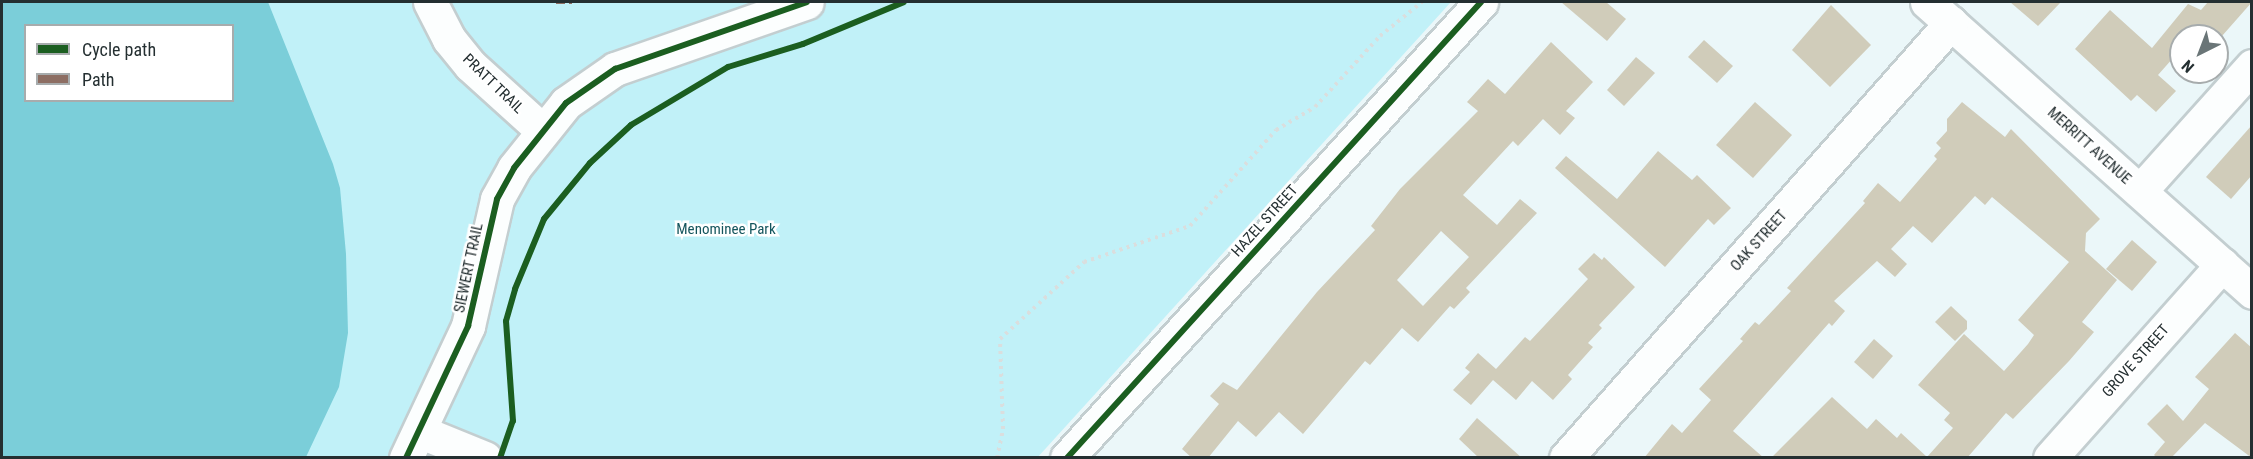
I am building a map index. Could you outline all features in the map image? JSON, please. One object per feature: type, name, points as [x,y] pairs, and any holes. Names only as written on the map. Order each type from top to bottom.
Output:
[{"type":"street","name":"PRATT TRAIL","points":[[430,2],[449,39],[470,65],[543,131]]},
{"type":"street","name":"SIEWERT TRAIL","points":[[414,445],[468,327],[497,199],[543,131],[566,103],[615,69],[807,2]]},
{"type":"street","name":"HAZEL STREET","points":[[1067,458],[1481,2]]},
{"type":"street","name":"MERRITT AVENUE","points":[[1927,2],[2252,292]]},
{"type":"street","name":"OAK STREET","points":[[1566,458],[1951,23]]},
{"type":"street","points":[[2140,191],[2252,66]]},
{"type":"street","name":"GROVE STREET","points":[[2050,458],[2222,265]]},
{"type":"street","points":[[414,445],[485,458]]},
{"type":"path","points":[[997,458],[1003,429],[1000,339],[1084,262],[1190,226],[1276,130],[1315,107],[1380,36],[1422,2]]},
{"type":"green space","name":"Menominee Park","points":[[2,2],[1451,2],[1037,458],[2,457]]},
{"type":"shaded area","points":[[2,2],[268,2],[333,164],[340,188],[346,254],[348,333],[339,387],[306,457],[2,457]]},
{"type":"building","points":[[1561,2],[1606,2],[1626,19],[1607,41]]},
{"type":"building","points":[[2010,2],[2061,2],[2038,26]]},
{"type":"building","points":[[2208,2],[2252,2],[2229,28],[2229,24],[2172,24],[2188,4],[2201,10]]},
{"type":"building","points":[[1831,5],[1871,45],[1830,87],[1792,50]]},
{"type":"building","points":[[2110,10],[2152,48],[2169,27],[2169,63],[2158,75],[2176,91],[2156,112],[2137,95],[2131,101],[2075,49]]},
{"type":"building","points":[[1704,40],[1733,66],[1717,83],[1688,57]]},
{"type":"building","points":[[1551,42],[1593,82],[1566,111],[1575,118],[1560,135],[1543,119],[1518,146],[1513,141],[1463,195],[1497,225],[1520,199],[1537,213],[1466,288],[1470,292],[1454,309],[1450,306],[1418,342],[1402,328],[1370,365],[1365,361],[1303,434],[1279,412],[1256,437],[1238,421],[1208,458],[1192,458],[1182,449],[1219,404],[1210,396],[1223,382],[1237,390],[1317,292],[1375,230],[1371,226],[1400,189],[1478,111],[1467,102],[1488,79],[1505,94]],"holes":[[[1441,231],[1469,257],[1423,306],[1397,280]]]},
{"type":"building","points":[[1636,57],[1655,73],[1624,106],[1607,90]]},
{"type":"building","points":[[1755,102],[1792,135],[1753,178],[1716,145]]},
{"type":"building","points":[[1962,102],[2005,137],[2011,129],[2100,219],[2086,233],[2085,251],[2117,280],[2082,322],[2094,332],[2069,361],[2013,419],[2006,413],[1967,458],[1771,458],[1832,397],[1867,429],[1876,419],[1897,438],[1901,433],[1927,457],[1953,428],[1944,420],[1950,413],[1918,385],[1964,334],[2004,371],[2028,344],[2034,335],[2018,320],[2069,262],[1992,197],[1985,205],[1975,196],[1932,243],[1913,226],[1891,249],[1907,264],[1895,277],[1877,261],[1834,301],[1845,311],[1832,326],[1829,323],[1733,431],[1764,458],[1644,458],[1672,424],[1682,433],[1711,400],[1699,389],[1743,341],[1740,339],[1755,322],[1759,325],[1791,291],[1787,288],[1865,203],[1863,201],[1878,183],[1900,202],[1937,159],[1934,156],[1941,148],[1936,143],[1947,131],[1947,119]]},
{"type":"building","points":[[2252,125],[2252,175],[2231,199],[2206,177]]},
{"type":"building","points":[[1658,151],[1692,180],[1697,175],[1731,208],[1714,225],[1708,219],[1665,267],[1555,168],[1566,156],[1617,199]]},
{"type":"building","points":[[2132,240],[2157,262],[2132,291],[2106,269]]},
{"type":"building","points":[[1594,253],[1602,260],[1604,257],[1635,287],[1599,325],[1602,328],[1588,343],[1593,347],[1568,375],[1572,379],[1553,400],[1532,381],[1516,400],[1493,380],[1471,405],[1453,390],[1470,372],[1465,368],[1478,353],[1496,369],[1525,337],[1530,341],[1588,279],[1578,269]]},
{"type":"building","points":[[1951,306],[1967,321],[1967,329],[1955,341],[1935,322]]},
{"type":"building","points":[[2235,333],[2252,348],[2252,458],[2205,423],[2171,458],[2157,458],[2154,455],[2165,442],[2147,424],[2167,404],[2183,421],[2209,389],[2195,377]]},
{"type":"building","points":[[1874,339],[1893,356],[1873,379],[1854,362]]},
{"type":"building","points":[[1477,418],[1522,458],[1479,458],[1459,439]]},
{"type":"marked path","points":[[556,2],[572,2]]},
{"type":"cycle path","points":[[406,458],[468,326],[497,199],[514,168],[566,103],[615,69],[807,2]]},
{"type":"cycle path","points":[[500,458],[513,421],[506,321],[515,289],[544,219],[590,163],[631,125],[728,67],[803,44],[904,2]]},
{"type":"cycle path","points":[[1067,458],[1481,2]]}]
